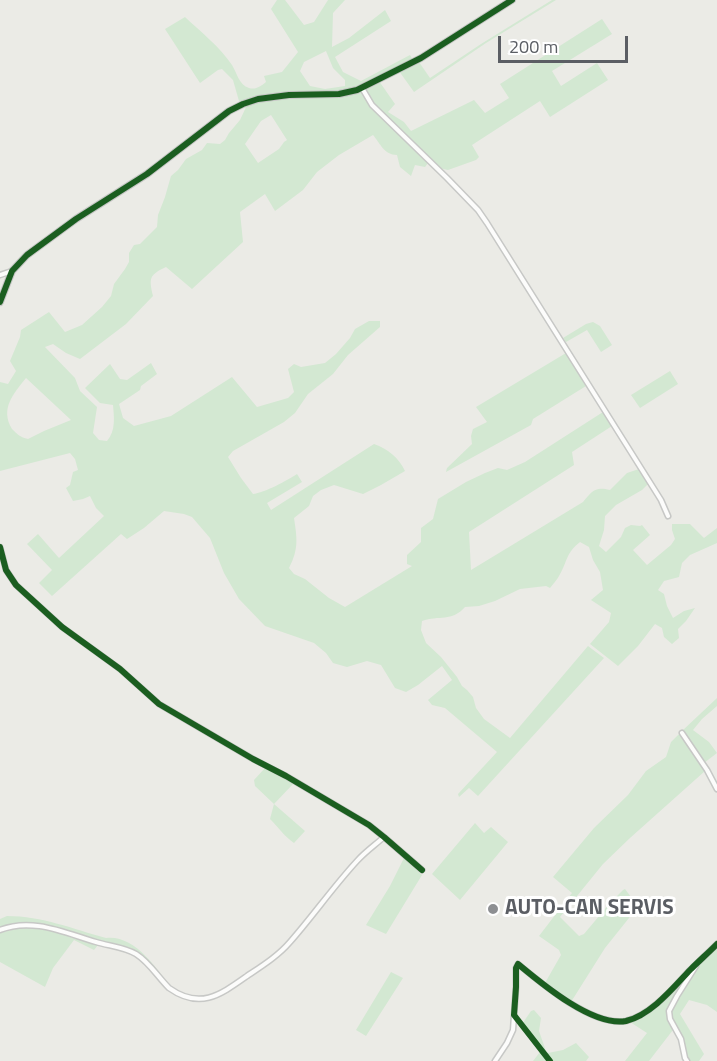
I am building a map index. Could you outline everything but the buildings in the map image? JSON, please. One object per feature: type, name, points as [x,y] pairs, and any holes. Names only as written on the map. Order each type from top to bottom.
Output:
[{"type":"street","points":[[0,302],[12,271],[35,248],[141,178],[236,107],[260,99],[289,95],[339,94],[362,88],[421,58],[512,0]]},
{"type":"street","points":[[362,88],[372,105],[447,178],[488,223],[661,500],[668,516]]},
{"type":"street","points":[[0,274],[12,271]]},
{"type":"street","points":[[0,547],[6,570],[16,585],[62,627],[120,669],[159,704],[369,825],[422,870]]},
{"type":"street","points":[[682,733],[717,789]]},
{"type":"street","points":[[0,930],[17,925],[37,926],[126,949],[140,957],[174,992],[194,998],[213,998],[230,989],[283,949],[358,859],[384,837]]},
{"type":"street","points":[[495,1061],[513,1030],[518,964],[546,987],[575,1006],[592,1015],[618,1021],[630,1019],[653,1006],[717,945]]},
{"type":"street","points":[[687,1061],[681,1039],[669,1019],[669,1011],[698,962]]},
{"type":"green space","points":[[277,0],[285,0],[304,25],[314,22],[328,0],[345,0],[333,13],[332,47],[349,38],[385,10],[391,21],[335,57],[343,72],[361,81],[410,55],[413,60],[354,89],[270,95],[239,101],[233,80],[222,69],[200,83],[165,29],[185,17],[222,52],[243,84],[254,88],[266,82],[264,76],[282,72],[298,52],[271,9]],"holes":[[[326,51],[333,68],[345,80],[345,86],[325,89],[310,86],[300,71],[304,62]]]},
{"type":"green space","points":[[552,0],[556,0],[486,43],[414,92],[399,71],[419,62],[430,78]]},
{"type":"green space","points":[[602,19],[612,34],[552,71],[561,86],[597,63],[608,80],[550,117],[540,101],[472,145],[479,157],[476,160],[448,170],[439,168],[383,113],[379,114],[426,160],[428,163],[425,167],[415,165],[411,176],[400,167],[397,155],[386,151],[373,135],[339,155],[317,172],[303,190],[275,211],[265,194],[240,212],[243,242],[192,289],[166,267],[153,275],[151,285],[153,296],[126,324],[80,359],[53,344],[45,347],[75,378],[80,391],[97,407],[93,433],[99,440],[107,441],[113,428],[113,405],[100,403],[85,388],[110,364],[120,379],[127,380],[151,363],[157,374],[141,386],[140,390],[119,404],[123,418],[134,426],[171,416],[232,377],[257,407],[288,398],[294,392],[288,369],[294,364],[301,367],[325,363],[336,354],[355,329],[369,321],[380,321],[380,327],[348,355],[333,374],[308,394],[295,413],[284,422],[233,451],[228,457],[253,494],[269,489],[297,474],[302,482],[267,503],[271,510],[374,444],[384,448],[400,462],[405,471],[363,494],[334,485],[321,490],[313,496],[309,506],[294,518],[296,543],[289,568],[294,574],[345,607],[412,566],[407,564],[407,555],[421,542],[421,528],[433,519],[438,499],[485,473],[498,468],[507,470],[525,462],[603,412],[612,426],[572,452],[574,465],[469,532],[471,570],[583,502],[594,490],[610,490],[627,473],[639,469],[648,484],[616,505],[605,516],[599,546],[606,552],[621,537],[625,528],[631,525],[642,525],[650,535],[633,550],[647,565],[675,539],[672,524],[690,524],[704,538],[717,528],[717,543],[690,555],[682,563],[679,577],[664,581],[658,590],[664,594],[673,618],[684,611],[695,608],[678,629],[679,638],[672,644],[664,637],[662,628],[655,624],[618,666],[590,644],[609,622],[611,613],[591,600],[603,590],[600,572],[589,547],[580,542],[569,554],[562,571],[550,588],[546,586],[520,589],[495,601],[465,607],[455,615],[422,621],[421,630],[426,643],[441,657],[473,697],[476,708],[484,719],[510,738],[588,646],[604,658],[478,796],[469,788],[459,797],[458,794],[497,752],[445,708],[432,705],[428,700],[452,680],[442,666],[406,692],[395,688],[381,665],[367,661],[347,667],[333,663],[326,653],[314,643],[265,626],[239,599],[224,573],[210,538],[192,517],[164,511],[127,539],[121,534],[52,596],[39,583],[52,570],[27,544],[38,534],[59,558],[104,516],[96,508],[90,496],[73,501],[66,488],[70,485],[73,472],[78,470],[75,459],[70,453],[0,471],[0,382],[8,384],[16,371],[10,361],[21,330],[49,312],[65,332],[82,325],[102,307],[111,296],[114,284],[129,262],[129,253],[134,245],[140,244],[157,227],[158,215],[171,176],[186,159],[202,150],[207,143],[220,144],[225,140],[240,120],[247,105],[282,98],[336,96],[379,81],[395,104],[388,112],[404,122],[411,131],[474,100],[485,113],[509,98],[500,84]],"holes":[[[271,115],[287,140],[279,149],[258,163],[245,144],[261,121]],[[26,378],[71,420],[28,439],[16,433],[9,422],[8,408],[13,396]]]},
{"type":"green space","points":[[593,322],[600,326],[612,345],[601,352],[587,330],[566,342],[563,338],[586,324]]},
{"type":"green space","points":[[566,353],[586,386],[533,419],[531,425],[446,472],[447,468],[472,444],[473,429],[487,422],[476,407]]},
{"type":"green space","points":[[670,371],[678,384],[640,408],[631,395]]},
{"type":"green space","points":[[717,698],[717,706],[693,730],[709,742],[717,753],[704,763],[682,731]]},
{"type":"green space","points":[[680,733],[705,771],[603,864],[560,917],[579,936],[584,934],[625,889],[637,908],[605,948],[571,1002],[545,983],[561,955],[559,950],[539,936],[572,893],[553,877],[594,828],[628,795],[646,771],[666,757],[671,742]]},
{"type":"green space","points":[[265,768],[294,783],[274,804],[255,786],[254,780]]},
{"type":"green space","points":[[274,804],[305,831],[294,843],[270,819]]},
{"type":"green space","points":[[475,823],[484,833],[491,827],[508,842],[460,900],[432,874]]},
{"type":"green space","points":[[404,858],[422,875],[386,934],[366,925]]},
{"type":"green space","points":[[7,916],[45,921],[126,942],[151,962],[171,987],[135,951],[50,926],[25,924],[0,929],[0,919]]},
{"type":"green space","points":[[23,927],[52,930],[98,945],[94,950],[74,940],[53,968],[45,987],[0,962],[0,933]]},
{"type":"green space","points":[[717,947],[717,1012],[707,1005],[689,1000],[680,1014],[704,1054],[699,1061],[689,1061],[676,1026],[649,1061],[625,1061],[647,1033],[630,1022],[664,1000]]},
{"type":"green space","points":[[391,972],[403,978],[366,1036],[356,1030]]},
{"type":"green space","points":[[534,1010],[541,1018],[539,1031],[548,1053],[563,1050],[576,1043],[589,1057],[586,1061],[533,1061],[540,1052],[520,1027]]},
{"type":"cycle path","points":[[0,302],[12,271],[27,255],[76,219],[147,174],[229,111],[258,99],[289,95],[339,94],[357,90],[421,58],[512,0]]},
{"type":"cycle path","points":[[0,547],[6,570],[16,585],[62,627],[120,669],[159,704],[369,825],[422,870]]},
{"type":"cycle path","points":[[550,1061],[514,1015],[518,964],[554,992],[584,1011],[613,1021],[626,1021],[653,1007],[717,944]]},
{"type":"place","name":"AUTO-CAN SERVIS","points":[[493,909]]}]
